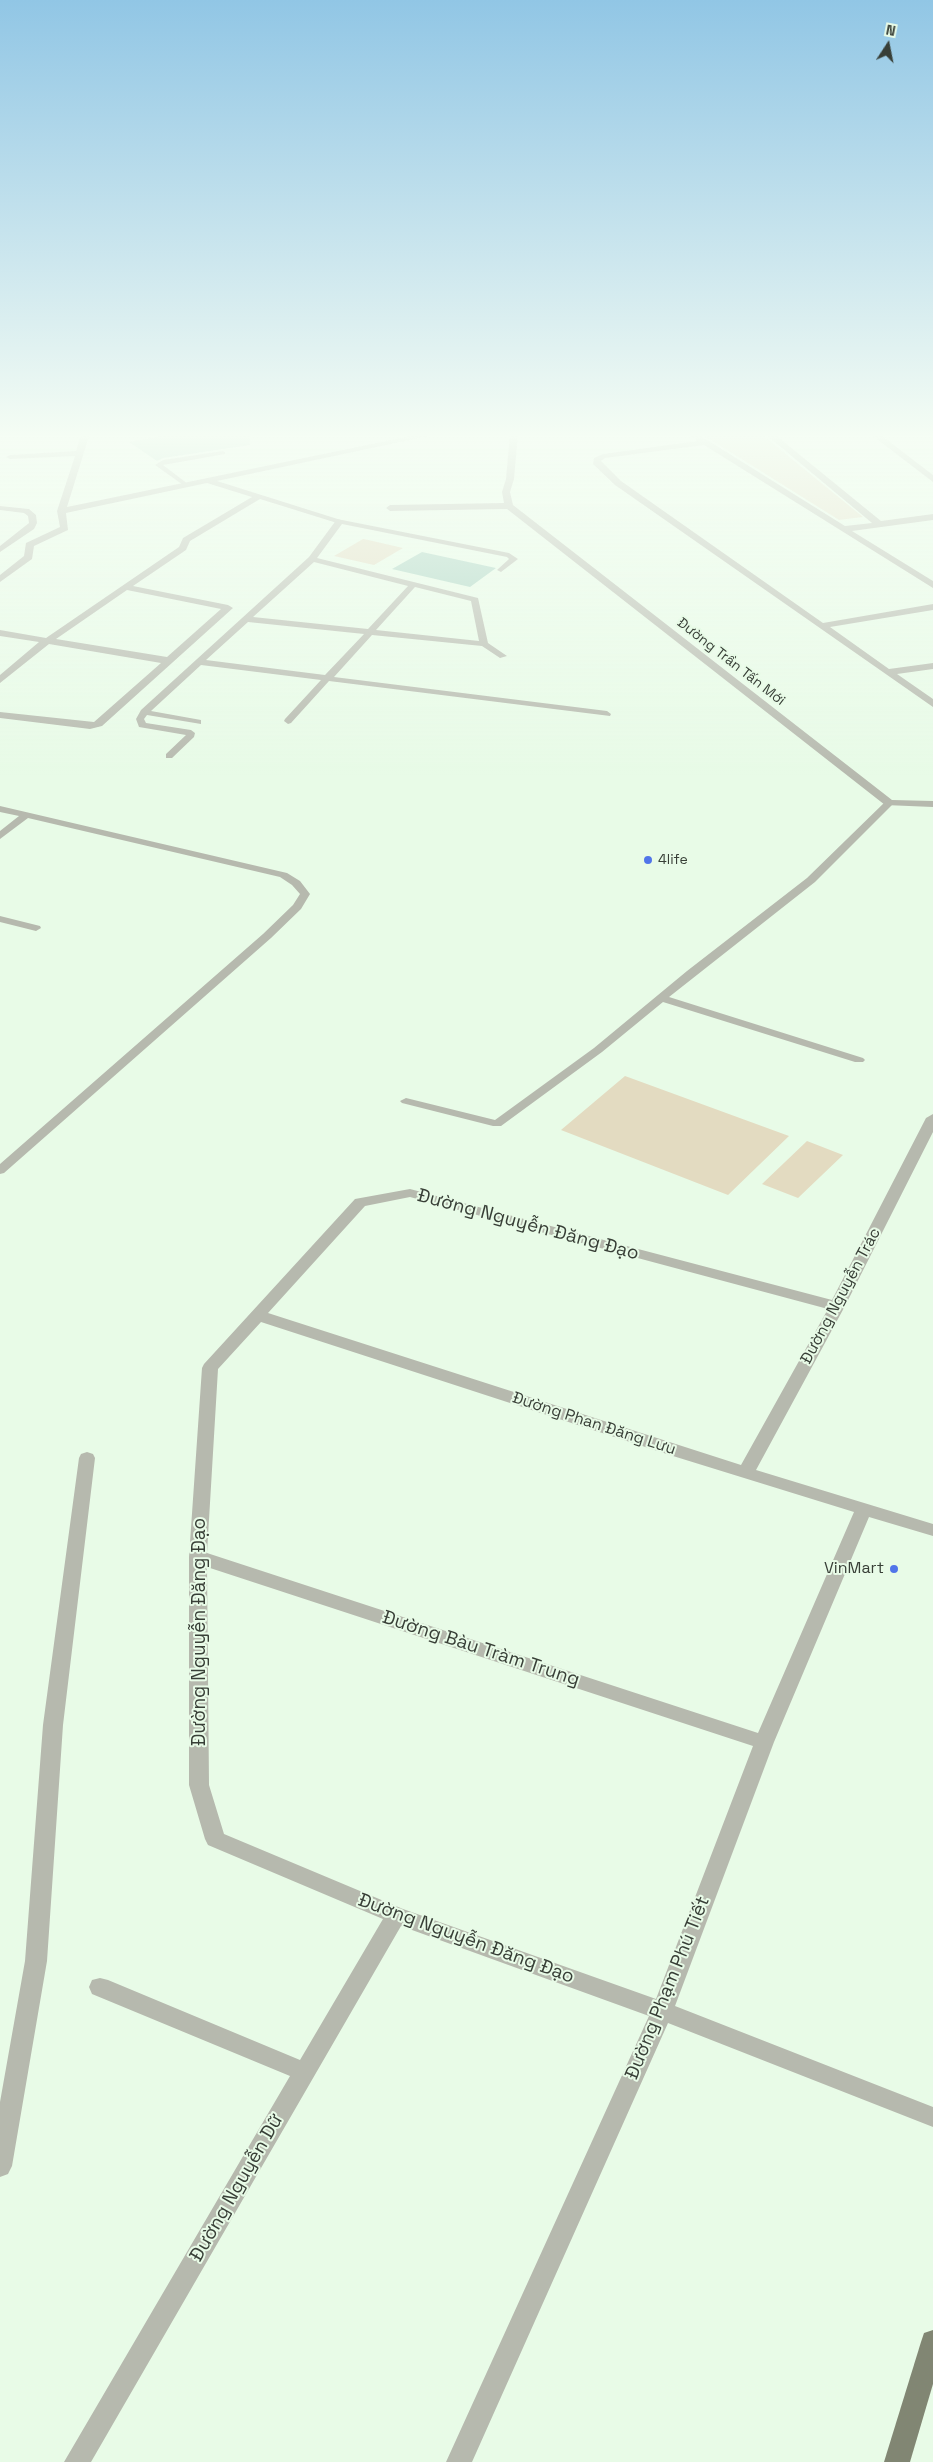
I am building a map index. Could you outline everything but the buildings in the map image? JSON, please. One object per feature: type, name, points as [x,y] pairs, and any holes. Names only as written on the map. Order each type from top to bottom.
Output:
[{"type":"main road","points":[[898,2462],[933,2342]]},
{"type":"street","points":[[0,579],[29,557],[29,548]]},
{"type":"street","points":[[0,680],[47,641],[183,548]]},
{"type":"street","name":"Đường Trần Tấn Mới","points":[[562,548],[889,804]]},
{"type":"street","points":[[710,548],[933,704]]},
{"type":"street","points":[[874,548],[933,585]]},
{"type":"street","points":[[0,715],[90,726],[98,724],[228,608],[124,587]]},
{"type":"street","points":[[821,626],[933,607]]},
{"type":"street","points":[[0,633],[170,661]]},
{"type":"street","points":[[888,672],[933,666]]},
{"type":"street","points":[[889,804],[933,804]]},
{"type":"street","name":"Đường Nguyễn Trác","points":[[746,1472],[837,1306],[933,1118]]},
{"type":"street","name":"Đường Nguyễn Đăng Đạo","points":[[837,1306],[410,1194],[360,1202],[210,1368],[198,1557],[199,1785],[215,1839],[396,1915],[662,2011],[933,2118]]},
{"type":"street","name":"Đường Phan Đăng Lưu","points":[[257,1315],[933,1530]]},
{"type":"street","points":[[0,2166],[36,1961],[53,1726],[87,1458]]},
{"type":"street","name":"Đường Phạm Phú Tiết","points":[[459,2462],[662,2011],[764,1742],[864,1509]]},
{"type":"street","name":"Đường Bàu Tràm Trung","points":[[198,1557],[764,1742]]},
{"type":"street","name":"Đường Nguyễn Dữ","points":[[77,2462],[396,1915]]},
{"type":"street","points":[[100,1987],[304,2072]]},
{"type":"lane","points":[[169,756],[191,733],[142,725],[140,719],[144,712],[312,559],[320,548]]},
{"type":"lane","points":[[470,548],[509,556],[514,559],[502,570]]},
{"type":"lane","points":[[312,559],[413,586],[475,600],[484,644]]},
{"type":"lane","points":[[288,722],[413,586]]},
{"type":"lane","points":[[247,619],[484,644],[502,656]]},
{"type":"lane","points":[[200,662],[607,714]]},
{"type":"lane","points":[[144,712],[198,722]]},
{"type":"lane","points":[[406,1101],[497,1124],[598,1050],[690,973],[811,880],[889,804]]},
{"type":"lane","points":[[0,809],[283,875],[296,882],[305,894],[297,908],[267,936],[0,1170]]},
{"type":"lane","points":[[0,836],[27,815]]},
{"type":"lane","points":[[0,919],[36,928]]},
{"type":"lane","points":[[662,998],[859,1060]]},
{"type":"shaded area","points":[[348,548],[403,548],[374,565],[334,556]]},
{"type":"shaded area","points":[[625,1076],[789,1136],[728,1195],[561,1130]]},
{"type":"shaded area","points":[[807,1141],[843,1155],[798,1198],[762,1184]]},
{"type":"place","name":"4life","points":[[648,860]]},
{"type":"place","name":"VinMart","points":[[894,1569]]}]
